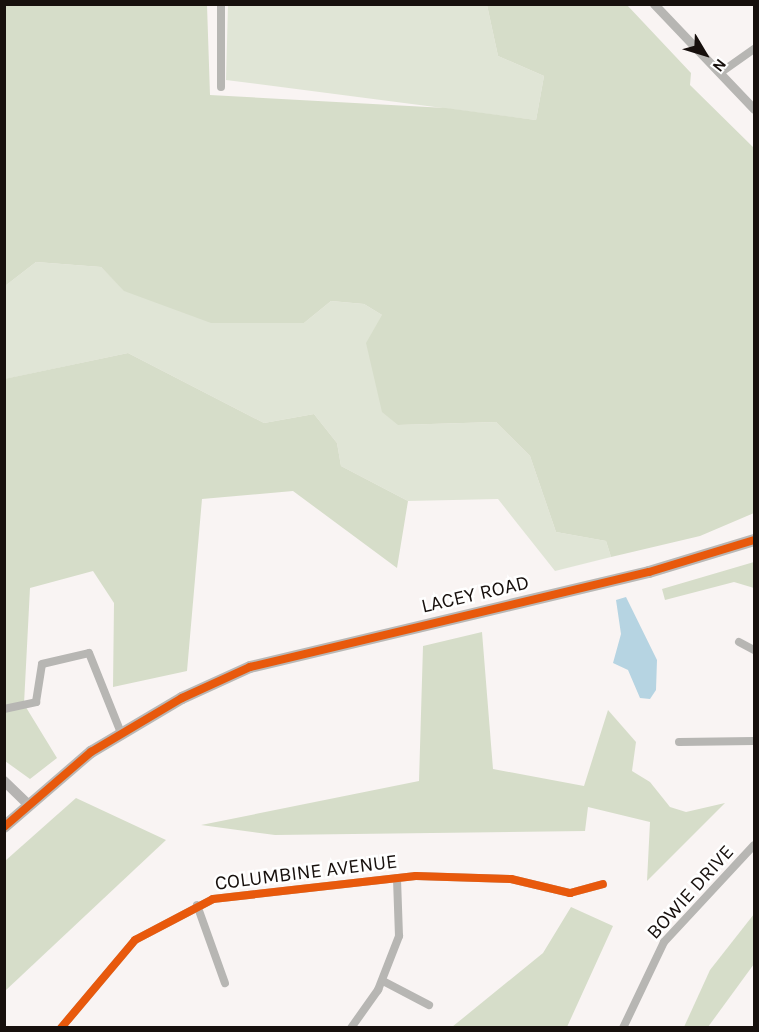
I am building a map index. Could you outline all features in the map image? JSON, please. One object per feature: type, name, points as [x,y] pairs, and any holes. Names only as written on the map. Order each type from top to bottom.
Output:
[{"type":"main road","name":"LACEY ROAD","points":[[4,827],[121,734],[204,687],[308,649],[649,572],[754,540]]},
{"type":"main road","points":[[4,781],[29,805]]},
{"type":"street","points":[[221,4],[222,87]]},
{"type":"street","points":[[654,4],[754,109]]},
{"type":"street","points":[[720,73],[754,49]]},
{"type":"street","points":[[739,642],[754,650]]},
{"type":"street","points":[[4,709],[36,702],[42,664],[90,653],[121,734]]},
{"type":"street","points":[[679,742],[754,741]]},
{"type":"street","name":"BOWIE DRIVE","points":[[623,1028],[664,942],[754,845]]},
{"type":"street","points":[[351,1028],[383,981],[399,936],[397,878]]},
{"type":"street","name":"COLUMBINE AVENUE","points":[[61,1028],[135,940],[197,904],[397,878],[501,878],[570,893],[603,884]]},
{"type":"street","points":[[197,904],[225,983]]},
{"type":"street","points":[[383,981],[429,1005]]},
{"type":"shaded area","points":[[228,4],[487,5],[498,56],[544,76],[536,120],[226,80]]},
{"type":"shaded area","points":[[36,262],[101,267],[125,291],[304,323],[331,301],[364,304],[382,315],[398,425],[496,422],[530,456],[556,532],[606,541],[611,557],[555,571],[498,499],[408,501],[341,466],[337,443],[314,414],[264,423],[128,353],[5,379],[5,286]]},
{"type":"green space","points":[[5,4],[207,5],[210,95],[446,108],[536,120],[544,76],[498,56],[487,5],[627,5],[691,73],[690,85],[754,148],[754,513],[700,536],[611,557],[606,541],[556,532],[530,456],[496,422],[398,425],[382,412],[366,343],[382,315],[364,304],[331,301],[304,323],[211,323],[124,291],[101,267],[36,262],[5,286]]},
{"type":"green space","points":[[128,353],[264,423],[314,414],[337,443],[341,466],[408,501],[397,568],[293,491],[202,499],[187,671],[113,687],[114,603],[93,571],[30,588],[24,704],[57,758],[30,779],[5,761],[4,379]]},
{"type":"green space","points":[[754,562],[754,588],[734,582],[665,600],[662,589]]},
{"type":"green space","points":[[482,632],[493,769],[584,786],[608,710],[636,742],[632,771],[650,782],[670,807],[686,812],[725,803],[647,881],[650,822],[588,807],[585,831],[275,835],[201,825],[419,781],[423,646]]},
{"type":"green space","points":[[76,798],[166,840],[5,991],[5,861]]},
{"type":"green space","points":[[571,907],[613,926],[567,1027],[452,1027],[543,953]]},
{"type":"green space","points":[[754,914],[754,964],[708,1027],[684,1027],[710,970]]},
{"type":"water","points":[[626,597],[657,660],[656,690],[650,699],[640,698],[628,670],[613,663],[621,634],[616,600]]},
{"type":"cycle path","points":[[4,827],[91,752],[182,698],[250,667],[649,572],[754,540]]},
{"type":"cycle path","points":[[61,1028],[135,940],[213,899],[416,876],[511,879],[570,893],[603,884]]}]
